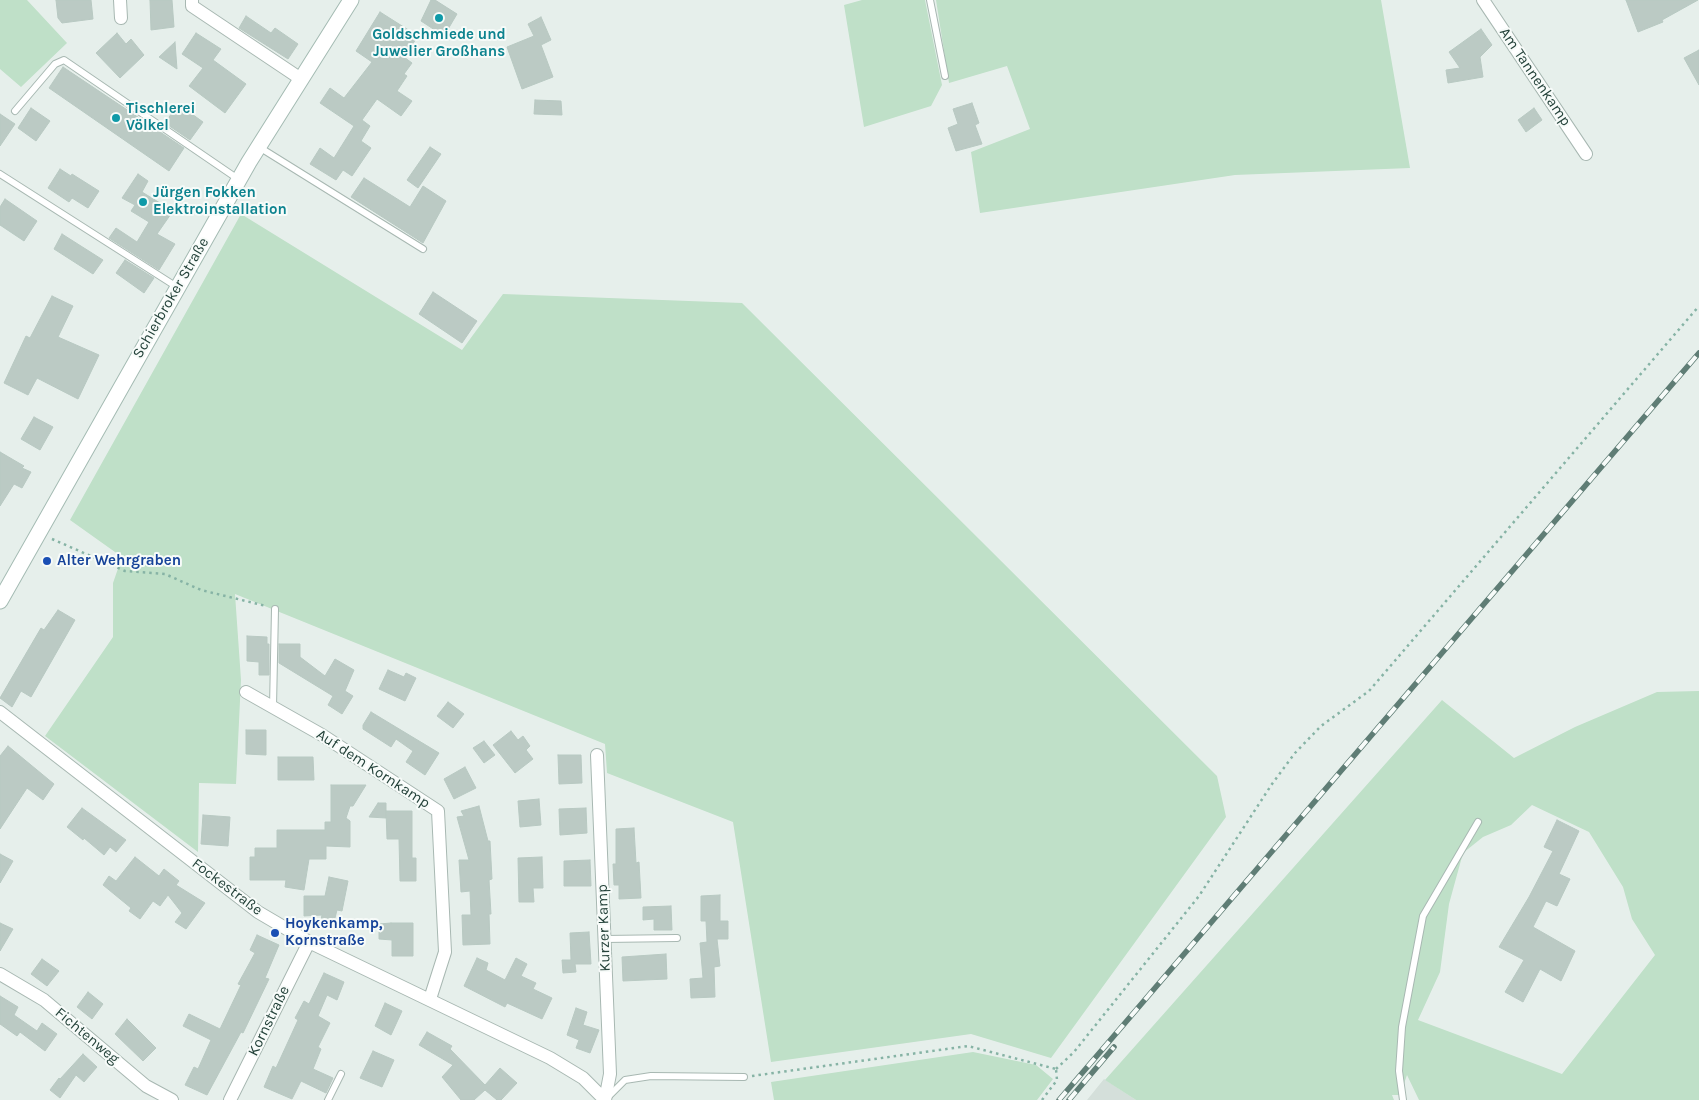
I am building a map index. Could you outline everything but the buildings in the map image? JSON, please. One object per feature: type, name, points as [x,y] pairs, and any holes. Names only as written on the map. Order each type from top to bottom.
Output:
[{"type":"main road","name":"Schierbroker Straße","points":[[0,601],[239,179],[351,0]]},
{"type":"street","points":[[120,0],[120,18]]},
{"type":"street","points":[[192,0],[192,6],[301,79]]},
{"type":"street","name":"Am Tannenkamp","points":[[1483,0],[1586,154]]},
{"type":"street","name":"Auf dem Kornkamp","points":[[246,692],[322,735],[438,811],[445,952],[430,999]]},
{"type":"street","name":"Fockestraße","points":[[0,712],[258,912],[309,942],[550,1058],[583,1078],[605,1100]]},
{"type":"street","name":"Kurzer Kamp","points":[[597,755],[610,1074],[605,1100]]},
{"type":"street","name":"Kornstraße","points":[[230,1100],[309,942]]},
{"type":"street","name":"Fichtenweg","points":[[0,974],[44,1000],[146,1086],[172,1100]]},
{"type":"lane","points":[[930,0],[945,76]]},
{"type":"lane","points":[[14,111],[55,64],[64,60],[239,179]]},
{"type":"lane","points":[[259,147],[423,249]]},
{"type":"lane","points":[[0,174],[177,287]]},
{"type":"lane","points":[[273,707],[275,609]]},
{"type":"lane","points":[[1403,1100],[1399,1071],[1402,1027],[1423,916],[1478,822]]},
{"type":"lane","points":[[604,938],[678,938]]},
{"type":"lane","points":[[328,1100],[341,1074]]},
{"type":"lane","points":[[605,1100],[625,1080],[651,1076],[744,1077]]},
{"type":"path","points":[[1056,1069],[1074,1052],[1199,896],[1272,784],[1295,753],[1321,726],[1369,691],[1699,306]]},
{"type":"path","points":[[50,538],[125,571],[165,574],[201,590],[244,599],[275,609]]},
{"type":"path","points":[[744,1077],[968,1046],[1056,1069]]},
{"type":"path","points":[[1042,1100],[1057,1080],[1056,1069]]},
{"type":"shaded area","points":[[1104,1079],[1136,1100],[1087,1100]]},
{"type":"green space","points":[[0,0],[27,0],[67,43],[21,87],[0,69]]},
{"type":"green space","points":[[862,0],[925,0],[942,85],[931,106],[864,127],[844,5]]},
{"type":"green space","points":[[936,0],[1381,0],[1410,168],[1235,175],[980,213],[971,152],[1030,129],[1007,66],[949,83]]},
{"type":"green space","points":[[241,214],[462,350],[503,294],[742,303],[1217,776],[1226,817],[1051,1058],[971,1034],[771,1062],[733,822],[607,773],[605,744],[235,594],[241,680],[236,784],[199,783],[198,852],[45,736],[113,637],[113,583],[122,557],[70,520]]},
{"type":"green space","points":[[1699,691],[1699,1100],[1419,1100],[1407,1075],[1400,1095],[1392,1095],[1394,1100],[1136,1100],[1105,1080],[1442,700],[1514,758],[1575,727],[1657,692]],"holes":[[[1532,805],[1589,832],[1623,887],[1632,919],[1655,955],[1562,1074],[1418,1020],[1440,972],[1449,904],[1463,853],[1483,837],[1511,825]]]},
{"type":"green space","points":[[973,1052],[1036,1065],[1053,1079],[1037,1100],[774,1100],[771,1082]]},
{"type":"railway","points":[[1059,1100],[1699,353]]},
{"type":"railway","points":[[1069,1100],[1114,1047]]},
{"type":"place","name":"Goldschmiede und Juwelier Großhans","points":[[439,18]]},
{"type":"place","name":"Tischlerei Völkel","points":[[116,118]]},
{"type":"place","name":"Jürgen Fokken Elektroinstallation","points":[[143,202]]},
{"type":"place","name":"Alter Wehrgraben","points":[[47,561]]},
{"type":"place","name":"Hoykenkamp, Kornstraße","points":[[275,933]]}]
